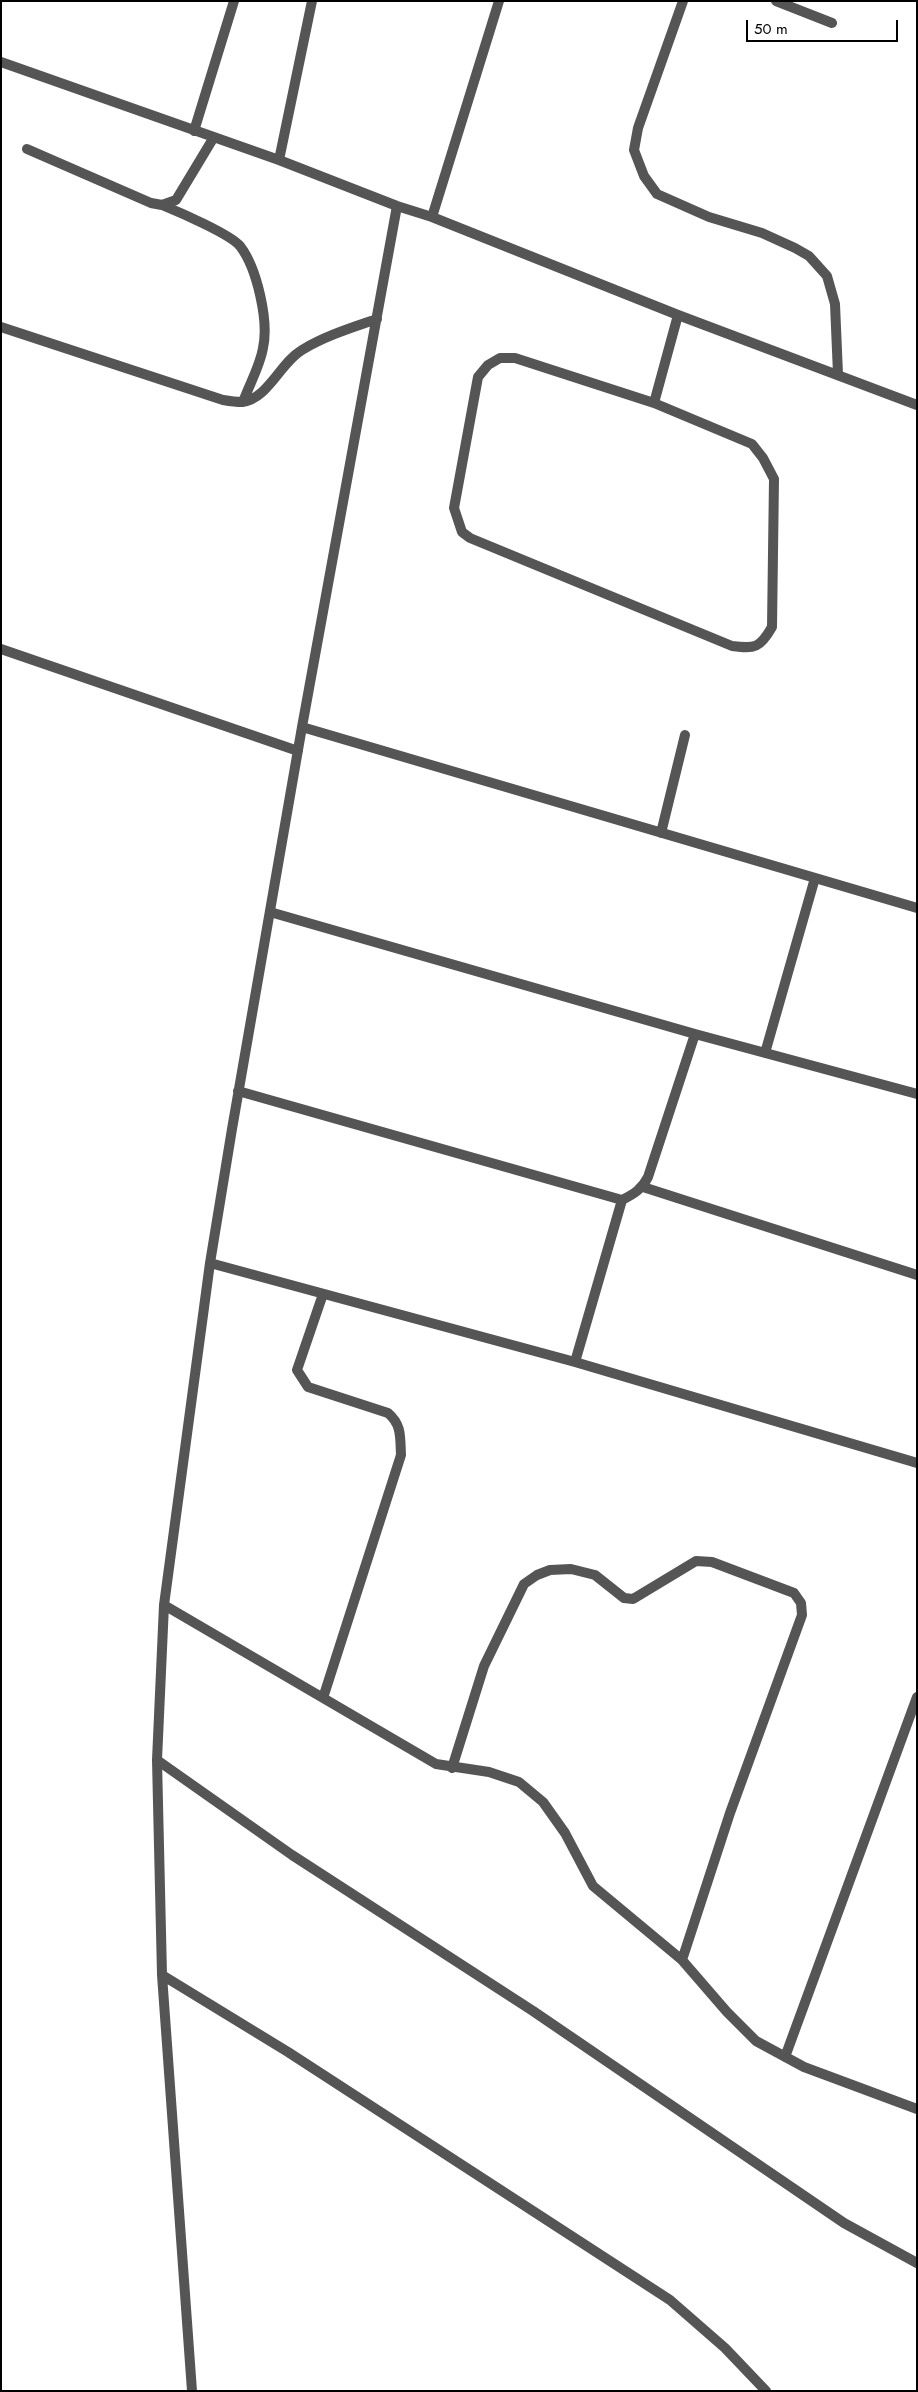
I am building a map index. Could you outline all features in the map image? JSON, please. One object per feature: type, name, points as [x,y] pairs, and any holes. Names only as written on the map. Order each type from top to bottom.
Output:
[{"type":"street","points":[[194,131],[234,1]]},
{"type":"street","points":[[278,160],[312,1]]},
{"type":"street","points":[[432,217],[499,1]]},
{"type":"street","points":[[683,1],[638,128],[634,150],[644,176],[657,194],[709,217],[762,233],[809,256],[827,276],[832,290],[838,328],[838,374]]},
{"type":"street","points":[[776,1],[832,22]]},
{"type":"street","points":[[1,62],[278,160],[397,206],[432,217],[678,315],[917,405]]},
{"type":"street","points":[[162,205],[176,200],[214,138]]},
{"type":"street","points":[[27,149],[151,203],[162,205],[199,221],[239,245],[250,266],[264,311],[264,348],[243,402]]},
{"type":"street","points":[[192,2391],[162,1975],[157,1760],[164,1605],[210,1263],[238,1091],[397,206]]},
{"type":"street","points":[[654,404],[678,315]]},
{"type":"street","points":[[1,327],[223,400],[243,402],[258,396],[280,369],[300,351],[327,336],[377,319]]},
{"type":"street","points":[[500,358],[515,358],[654,404],[752,444],[763,458],[774,479],[772,627],[764,642],[749,648],[732,646],[470,538],[462,532],[457,522],[454,508],[478,377],[488,365],[500,358]]},
{"type":"street","points":[[1,649],[298,751]]},
{"type":"street","points":[[302,727],[917,908]]},
{"type":"street","points":[[661,833],[685,735]]},
{"type":"street","points":[[765,1053],[815,878]]},
{"type":"street","points":[[270,912],[695,1034],[917,1094]]},
{"type":"street","points":[[575,1362],[622,1200],[643,1187],[695,1034]]},
{"type":"street","points":[[238,1091],[622,1200]]},
{"type":"street","points":[[643,1187],[917,1275]]},
{"type":"street","points":[[210,1263],[575,1362],[917,1464]]},
{"type":"street","points":[[323,1698],[401,1455],[400,1427],[396,1420],[388,1413],[308,1386],[299,1376],[297,1370],[324,1294]]},
{"type":"street","points":[[452,1768],[484,1666],[524,1584],[537,1575],[550,1570],[571,1568],[595,1575],[624,1598],[633,1599],[696,1561],[712,1562],[794,1593],[801,1603],[802,1615],[737,1795],[682,1960]]},
{"type":"street","points":[[164,1605],[436,1764],[452,1768],[488,1772],[519,1782],[543,1802],[565,1833],[594,1886],[682,1960],[727,2012],[756,2041],[804,2067],[917,2109]]},
{"type":"street","points":[[785,2057],[917,1697]]},
{"type":"street","points":[[157,1760],[292,1854],[533,2011],[844,2223],[917,2263]]},
{"type":"street","points":[[162,1975],[288,2052],[670,2300],[725,2348],[766,2391]]}]
